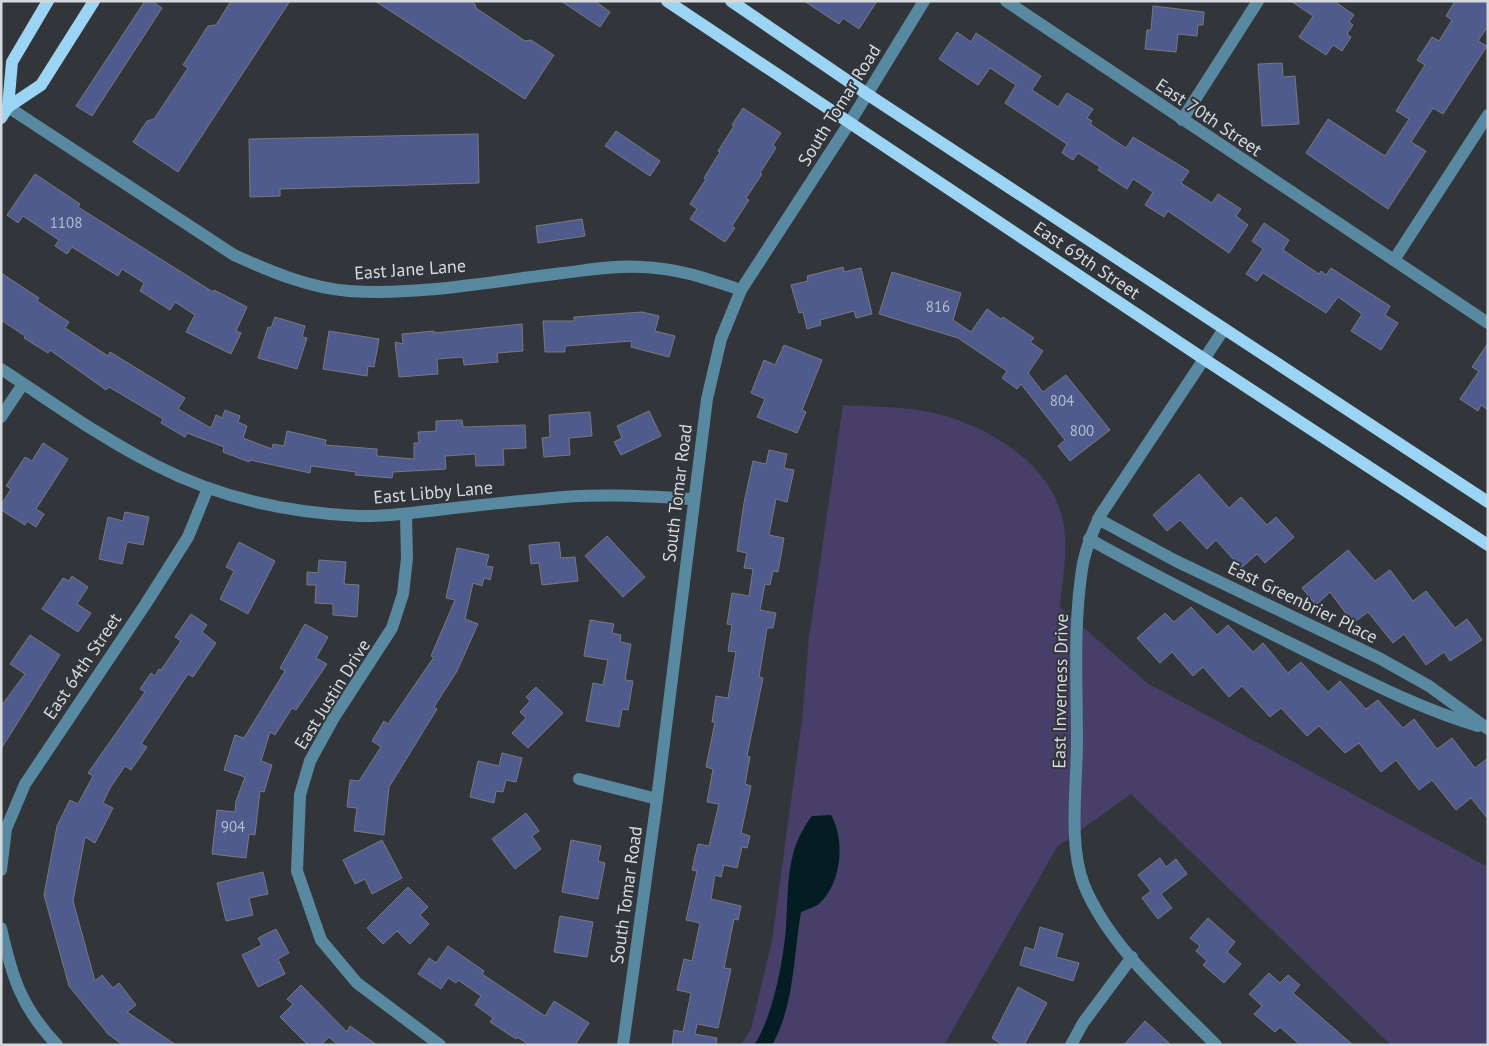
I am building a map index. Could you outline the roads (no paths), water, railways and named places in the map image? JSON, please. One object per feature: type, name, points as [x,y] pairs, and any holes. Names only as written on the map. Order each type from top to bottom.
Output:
[{"type":"main road","points":[[5,112],[12,62],[48,1]]},
{"type":"main road","points":[[5,112],[41,85],[94,1]]},
{"type":"main road","name":"East 69th Street","points":[[668,1],[1204,359],[1488,545]]},
{"type":"main road","name":"East 69th Street","points":[[731,1],[867,94],[1488,502]]},
{"type":"street","name":"South Tomar Road","points":[[623,1045],[657,799],[693,499],[707,399],[721,339],[741,290],[850,122],[924,1]]},
{"type":"street","name":"East 70th Street","points":[[1006,1],[1488,323]]},
{"type":"street","points":[[1182,120],[1258,1]]},
{"type":"street","name":"East Jane Lane","points":[[5,112],[234,254],[267,270],[307,282],[347,291],[380,292],[435,288],[606,268],[642,266],[684,271],[741,290]]},
{"type":"street","points":[[1394,260],[1488,116]]},
{"type":"street","name":"East Inverness Drive","points":[[1216,1045],[1132,957],[1104,921],[1084,883],[1075,842],[1077,623],[1083,565],[1089,539],[1098,519],[1224,329]]},
{"type":"street","name":"East Libby Lane","points":[[1,369],[109,440],[156,466],[208,488],[255,502],[302,510],[359,516],[406,515],[544,498],[608,494],[693,499]]},
{"type":"street","points":[[1,417],[24,384]]},
{"type":"street","name":"East 64th Street","points":[[1,870],[6,829],[25,784],[145,605],[188,537],[208,488]]},
{"type":"street","name":"East Justin Drive","points":[[406,515],[407,558],[403,594],[392,628],[333,719],[310,761],[300,795],[297,871],[321,940],[357,983],[440,1045]]},
{"type":"street","name":"East Greenbrier Place","points":[[1098,519],[1176,561],[1379,658],[1428,686],[1487,729]]},
{"type":"street","name":"East Greenbrier Place","points":[[1089,539],[1164,580],[1378,687],[1444,715],[1487,729]]},
{"type":"street","points":[[579,779],[657,799]]},
{"type":"street","points":[[1,928],[12,975],[38,1025],[56,1045]]},
{"type":"street","points":[[1071,1045],[1083,1023],[1132,957]]},
{"type":"water","points":[[831,815],[840,848],[837,872],[828,893],[819,904],[801,912],[789,997],[780,1029],[772,1045],[754,1045],[767,1020],[780,973],[786,928],[788,883],[797,842],[812,816]]}]
